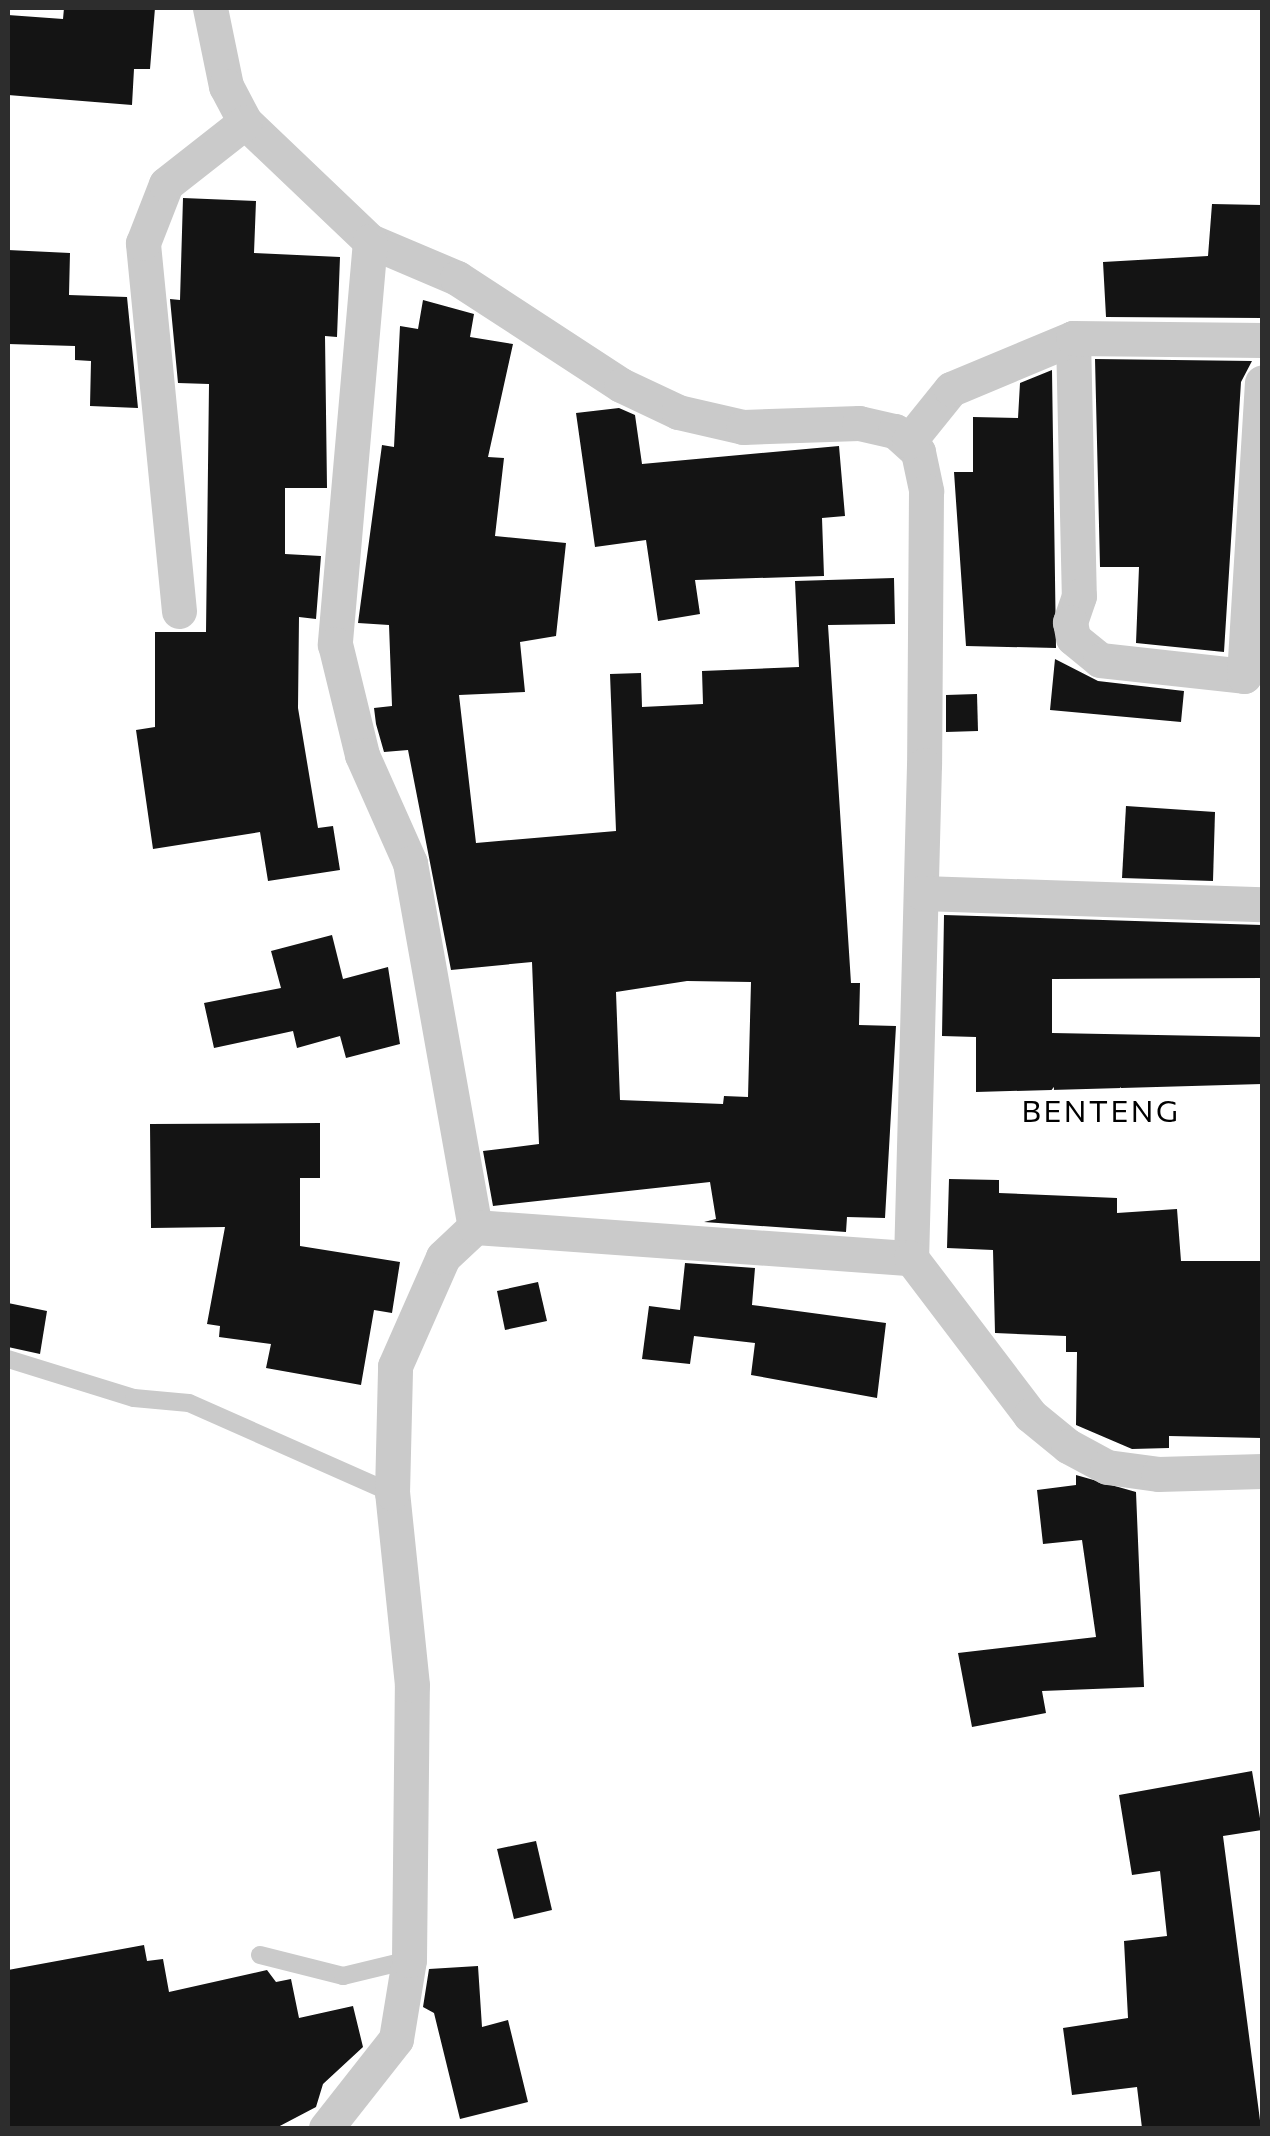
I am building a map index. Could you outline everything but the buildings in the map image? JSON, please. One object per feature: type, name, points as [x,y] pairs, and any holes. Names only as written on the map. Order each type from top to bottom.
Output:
[{"type":"street","points":[[210,8],[226,86],[245,122],[370,241],[458,278],[621,385],[678,412],[743,427],[859,424],[909,442]]},
{"type":"street","points":[[179,611],[143,243],[166,184],[245,122]]},
{"type":"street","points":[[370,241],[335,644],[362,755],[393,807],[410,864],[475,1228]]},
{"type":"street","points":[[909,442],[951,389],[1073,338],[1262,340]]},
{"type":"street","points":[[1073,338],[1080,596],[1070,622],[1073,638],[1100,660],[1244,676],[1262,383]]},
{"type":"street","points":[[909,442],[926,491],[922,893],[911,1258],[1030,1414],[1068,1446],[1107,1467],[1158,1474],[1262,1471]]},
{"type":"street","points":[[922,893],[1262,904]]},
{"type":"street","points":[[326,2128],[396,2040],[408,1960],[412,1685],[388,1416],[408,1323],[442,1256],[475,1228],[911,1258]]},
{"type":"lane","points":[[8,1359],[134,1398],[189,1403],[392,1493]]},
{"type":"lane","points":[[260,1956],[343,1976],[408,1960]]},
{"type":"district","name":"BENTENG","points":[[1101,1110]]}]
